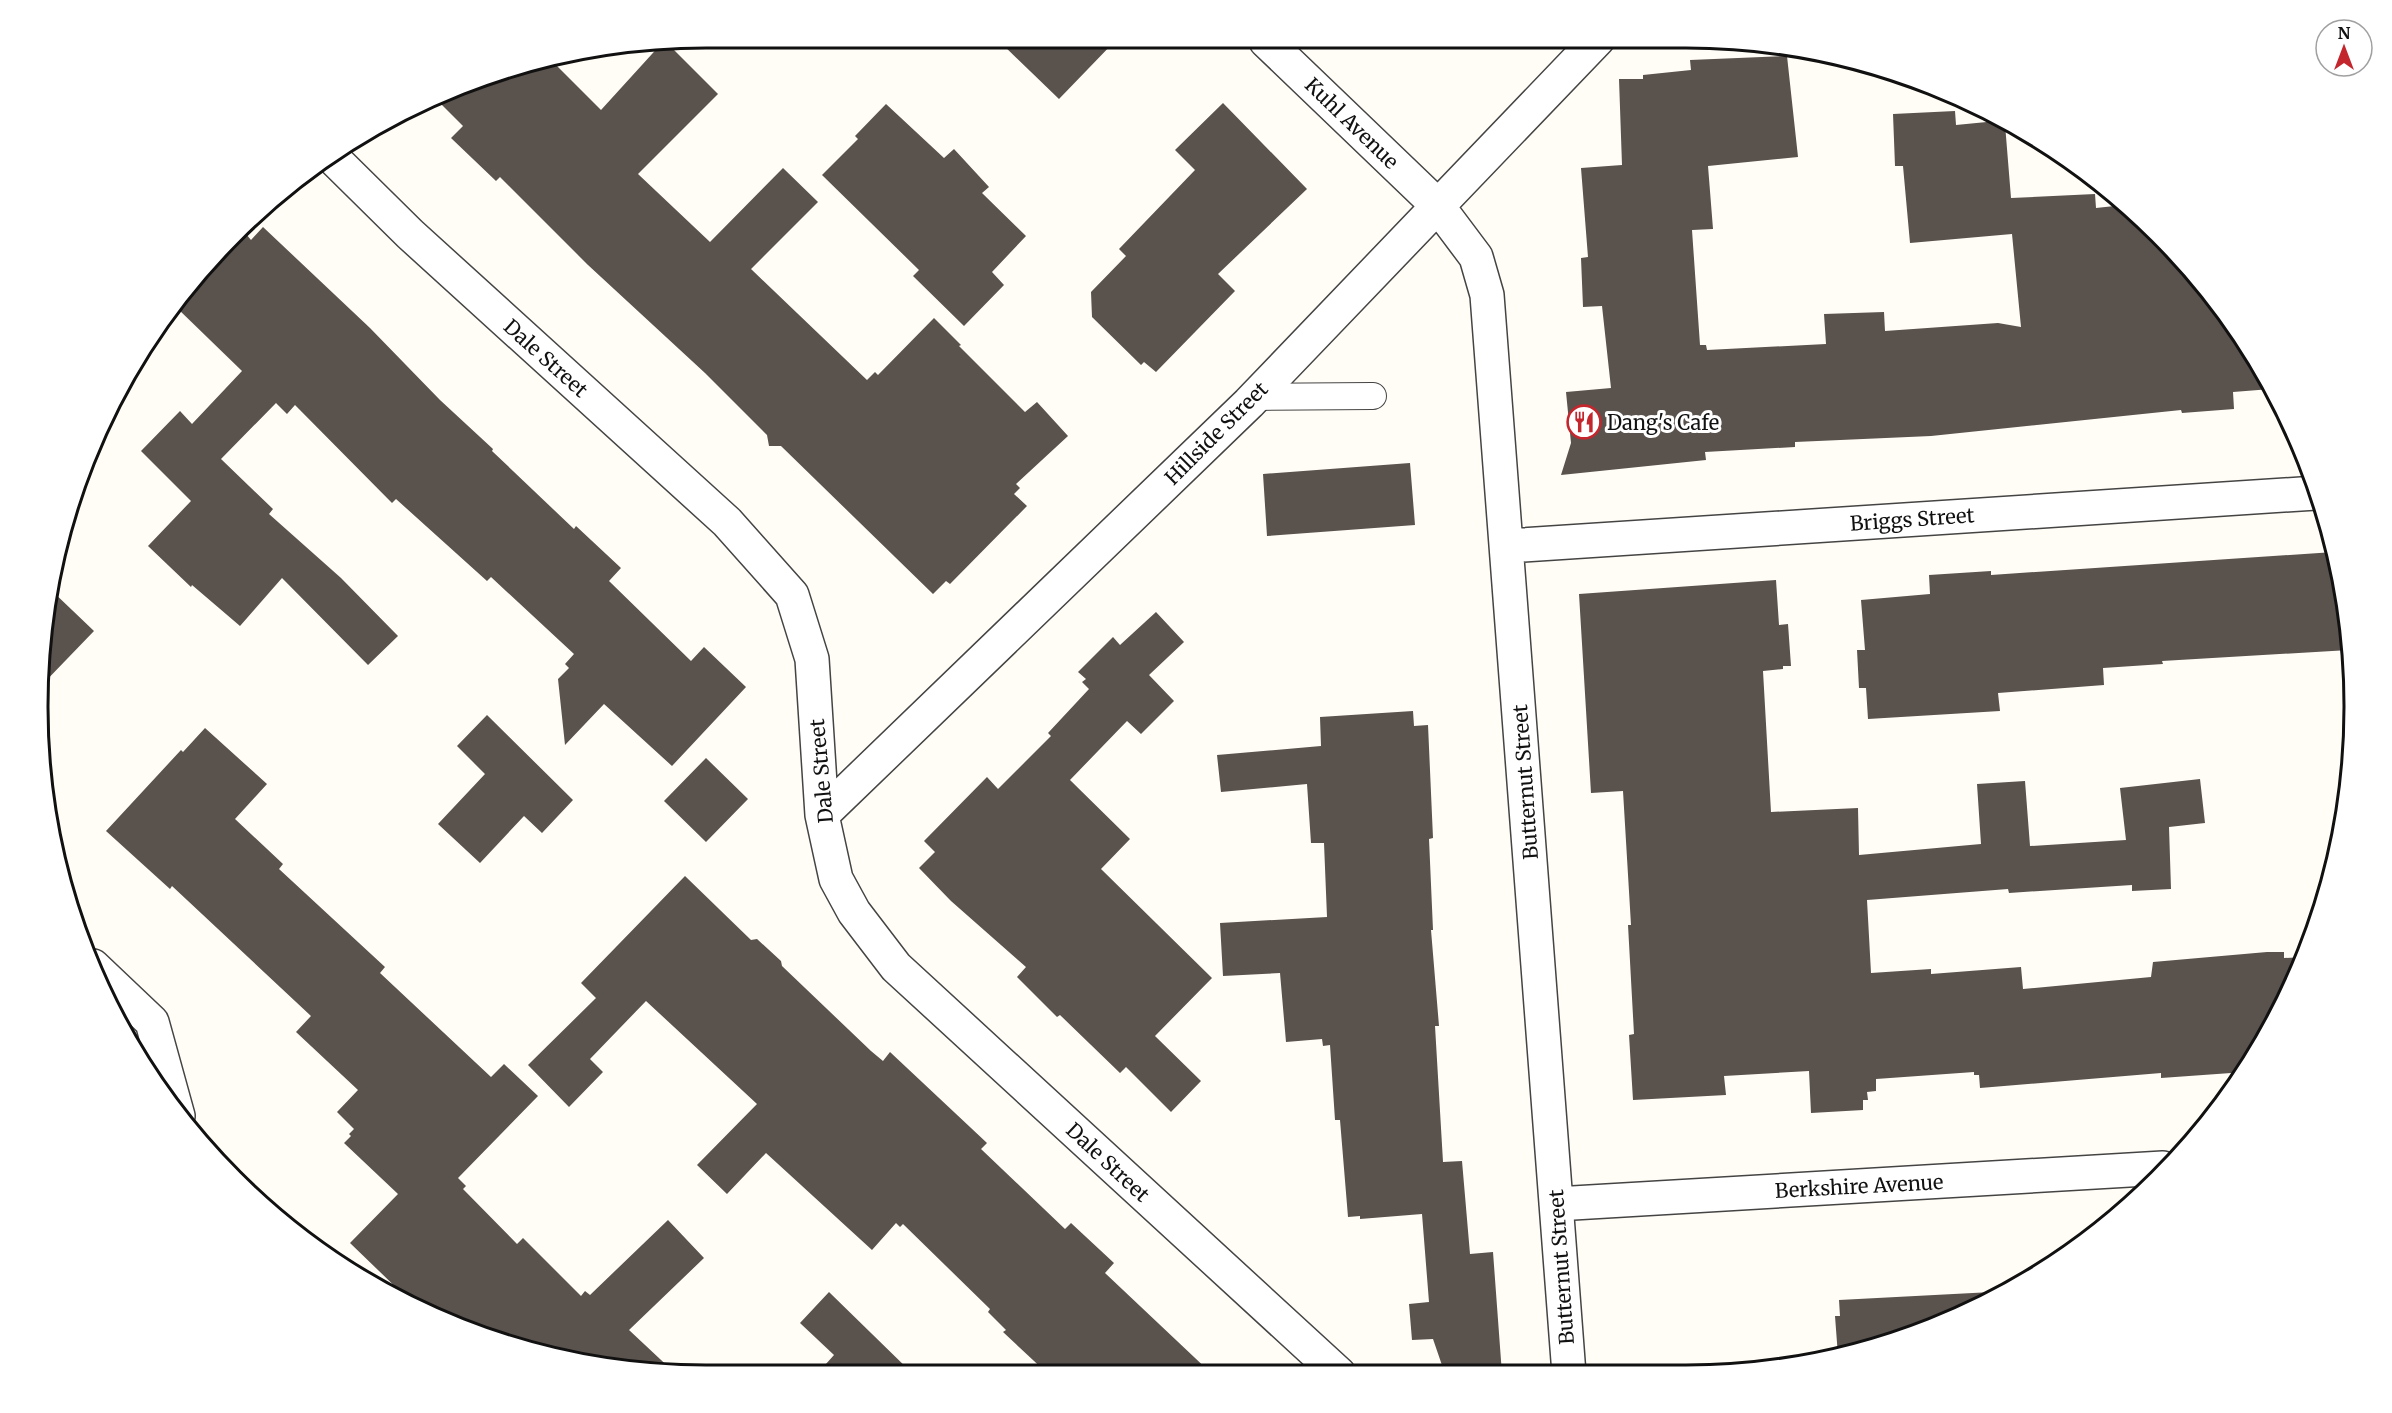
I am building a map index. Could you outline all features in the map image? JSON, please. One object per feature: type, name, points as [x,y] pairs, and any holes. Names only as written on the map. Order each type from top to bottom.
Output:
[{"type":"street","name":"Kuhl Avenue","points":[[1273,48],[1437,205]]},
{"type":"street","name":"Hillside Street","points":[[822,815],[1254,397],[1589,48]]},
{"type":"street","name":"Dale Street","points":[[337,162],[410,234],[727,522],[792,595],[812,659],[822,815],[836,879],[854,912],[896,967],[1329,1365]]},
{"type":"street","name":"Butternut Street","points":[[1437,205],[1476,257],[1487,295],[1568,1365]]},
{"type":"street","name":"Briggs Street","points":[[1507,546],[2308,493]]},
{"type":"street","points":[[108,980],[152,1022],[170,1088]]},
{"type":"street","name":"Berkshire Avenue","points":[[1556,1204],[2154,1169]]},
{"type":"lane","points":[[1254,397],[1373,396]]},
{"type":"building","points":[[1006,48],[1108,48],[1059,99]]},
{"type":"building","points":[[673,49],[718,94],[638,174],[710,242],[783,168],[818,202],[751,269],[867,380],[875,372],[878,375],[934,318],[1025,412],[1037,402],[1068,436],[1016,484],[1020,488],[1014,494],[1027,506],[950,584],[946,581],[933,594],[781,446],[769,446],[767,435],[705,373],[588,265],[500,177],[496,181],[451,138],[463,126],[441,104],[495,83],[557,66],[601,110],[656,50]]},
{"type":"building","points":[[1787,57],[1798,157],[1708,166],[1713,229],[1692,230],[1700,345],[1706,345],[1707,350],[1826,344],[1824,314],[1884,312],[1885,331],[1998,323],[2021,327],[2012,234],[1910,243],[1903,166],[1895,166],[1893,114],[1955,111],[1956,125],[1988,122],[2006,131],[2011,198],[2095,194],[2096,208],[2114,206],[2120,211],[2181,272],[2233,341],[2263,390],[2233,392],[2234,409],[2182,413],[2181,410],[1931,436],[1795,442],[1795,447],[1705,452],[1706,460],[1561,475],[1571,443],[1566,392],[1611,388],[1602,306],[1583,307],[1581,258],[1588,257],[1581,168],[1622,165],[1619,79],[1643,79],[1643,75],[1691,70],[1690,60]]},
{"type":"building","points":[[1223,103],[1307,189],[1218,274],[1235,291],[1156,372],[1144,362],[1141,365],[1092,317],[1091,292],[1126,256],[1119,249],[1195,170],[1175,150]]},
{"type":"building","points":[[886,104],[944,158],[954,149],[989,187],[982,193],[1026,236],[992,272],[1004,285],[964,326],[913,276],[919,270],[822,175],[858,139],[855,136]]},
{"type":"building","points":[[263,227],[370,328],[440,400],[493,449],[492,451],[574,529],[576,526],[621,568],[609,581],[691,661],[704,647],[746,687],[672,766],[604,704],[565,745],[558,679],[569,668],[565,664],[574,654],[491,577],[487,581],[396,499],[392,503],[295,405],[287,414],[276,403],[221,459],[273,509],[269,514],[341,578],[398,636],[368,665],[282,578],[240,626],[192,585],[191,587],[148,546],[191,501],[141,451],[180,411],[192,424],[242,371],[180,311],[211,272],[241,241],[247,235],[251,240]]},
{"type":"building","points":[[1410,463],[1415,525],[1267,536],[1263,474]]},
{"type":"building","points":[[2326,553],[2342,650],[2162,661],[2163,664],[2103,668],[2104,685],[1998,693],[2000,711],[1868,719],[1866,688],[1859,688],[1857,650],[1865,650],[1861,600],[1930,594],[1929,575],[1991,571],[1991,575]]},
{"type":"building","points":[[1776,580],[1779,625],[1788,624],[1791,666],[1763,671],[1771,812],[1858,808],[1859,855],[1981,844],[1977,784],[2025,781],[2030,846],[2126,840],[2120,788],[2200,779],[2205,823],[2169,827],[2171,889],[2132,891],[2132,885],[2009,893],[2008,889],[1867,900],[1871,973],[1931,969],[1931,974],[2021,967],[2023,989],[2151,977],[2153,962],[2284,952],[2284,958],[2294,958],[2256,1036],[2232,1073],[2161,1078],[2161,1073],[1980,1088],[1979,1075],[1974,1075],[1974,1072],[1876,1079],[1876,1091],[1867,1092],[1868,1100],[1863,1100],[1863,1110],[1811,1113],[1809,1071],[1724,1076],[1726,1095],[1633,1100],[1629,1035],[1634,1034],[1628,925],[1631,925],[1623,791],[1591,793],[1579,594]]},
{"type":"building","points":[[58,597],[94,631],[49,678]]},
{"type":"building","points":[[1156,612],[1184,642],[1149,675],[1174,701],[1141,734],[1127,721],[1070,780],[1130,839],[1101,869],[1212,978],[1155,1036],[1201,1081],[1171,1112],[1126,1067],[1120,1073],[1060,1015],[1057,1017],[1017,977],[1026,967],[951,901],[919,868],[935,852],[924,841],[987,777],[998,789],[1051,736],[1048,733],[1089,689],[1082,682],[1086,679],[1078,672],[1113,637],[1120,645]]},
{"type":"building","points":[[1413,711],[1414,726],[1428,725],[1433,838],[1429,839],[1433,930],[1431,930],[1439,1026],[1435,1026],[1443,1162],[1462,1161],[1470,1254],[1493,1252],[1501,1365],[1442,1365],[1433,1339],[1412,1340],[1409,1304],[1429,1302],[1422,1214],[1360,1219],[1360,1216],[1348,1217],[1340,1120],[1335,1120],[1330,1045],[1323,1046],[1322,1039],[1286,1042],[1280,973],[1223,976],[1220,923],[1327,917],[1324,843],[1311,843],[1307,784],[1221,792],[1217,755],[1321,746],[1320,717]]},
{"type":"building","points":[[487,715],[573,800],[542,833],[524,816],[480,863],[438,824],[485,774],[457,746]]},
{"type":"building","points":[[205,728],[267,784],[235,819],[283,864],[279,869],[385,967],[380,973],[491,1077],[504,1064],[538,1096],[458,1178],[466,1186],[463,1189],[517,1244],[523,1238],[581,1296],[585,1291],[590,1295],[668,1220],[704,1258],[629,1330],[665,1364],[621,1359],[536,1343],[455,1315],[395,1287],[350,1243],[398,1194],[344,1143],[354,1129],[337,1112],[358,1090],[296,1032],[311,1016],[172,886],[170,889],[106,831],[181,750],[183,752]]},
{"type":"building","points":[[706,758],[748,799],[706,842],[664,801]]},
{"type":"building","points":[[685,876],[751,940],[757,939],[781,961],[782,966],[871,1051],[883,1061],[890,1052],[987,1143],[981,1149],[1065,1229],[1071,1223],[1114,1263],[1105,1273],[1202,1365],[1038,1365],[1003,1332],[1006,1330],[988,1312],[990,1309],[903,1224],[900,1227],[896,1223],[872,1250],[766,1153],[727,1194],[697,1165],[757,1104],[646,1001],[590,1059],[603,1072],[569,1107],[528,1065],[596,998],[581,983]]},
{"type":"building","points":[[829,1292],[904,1365],[825,1365],[834,1355],[800,1323]]},
{"type":"building","points":[[1986,1292],[1937,1315],[1897,1330],[1837,1347],[1835,1316],[1840,1316],[1839,1300]]},
{"type":"place","name":"Dang's Cafe","points":[[1584,422]]}]
